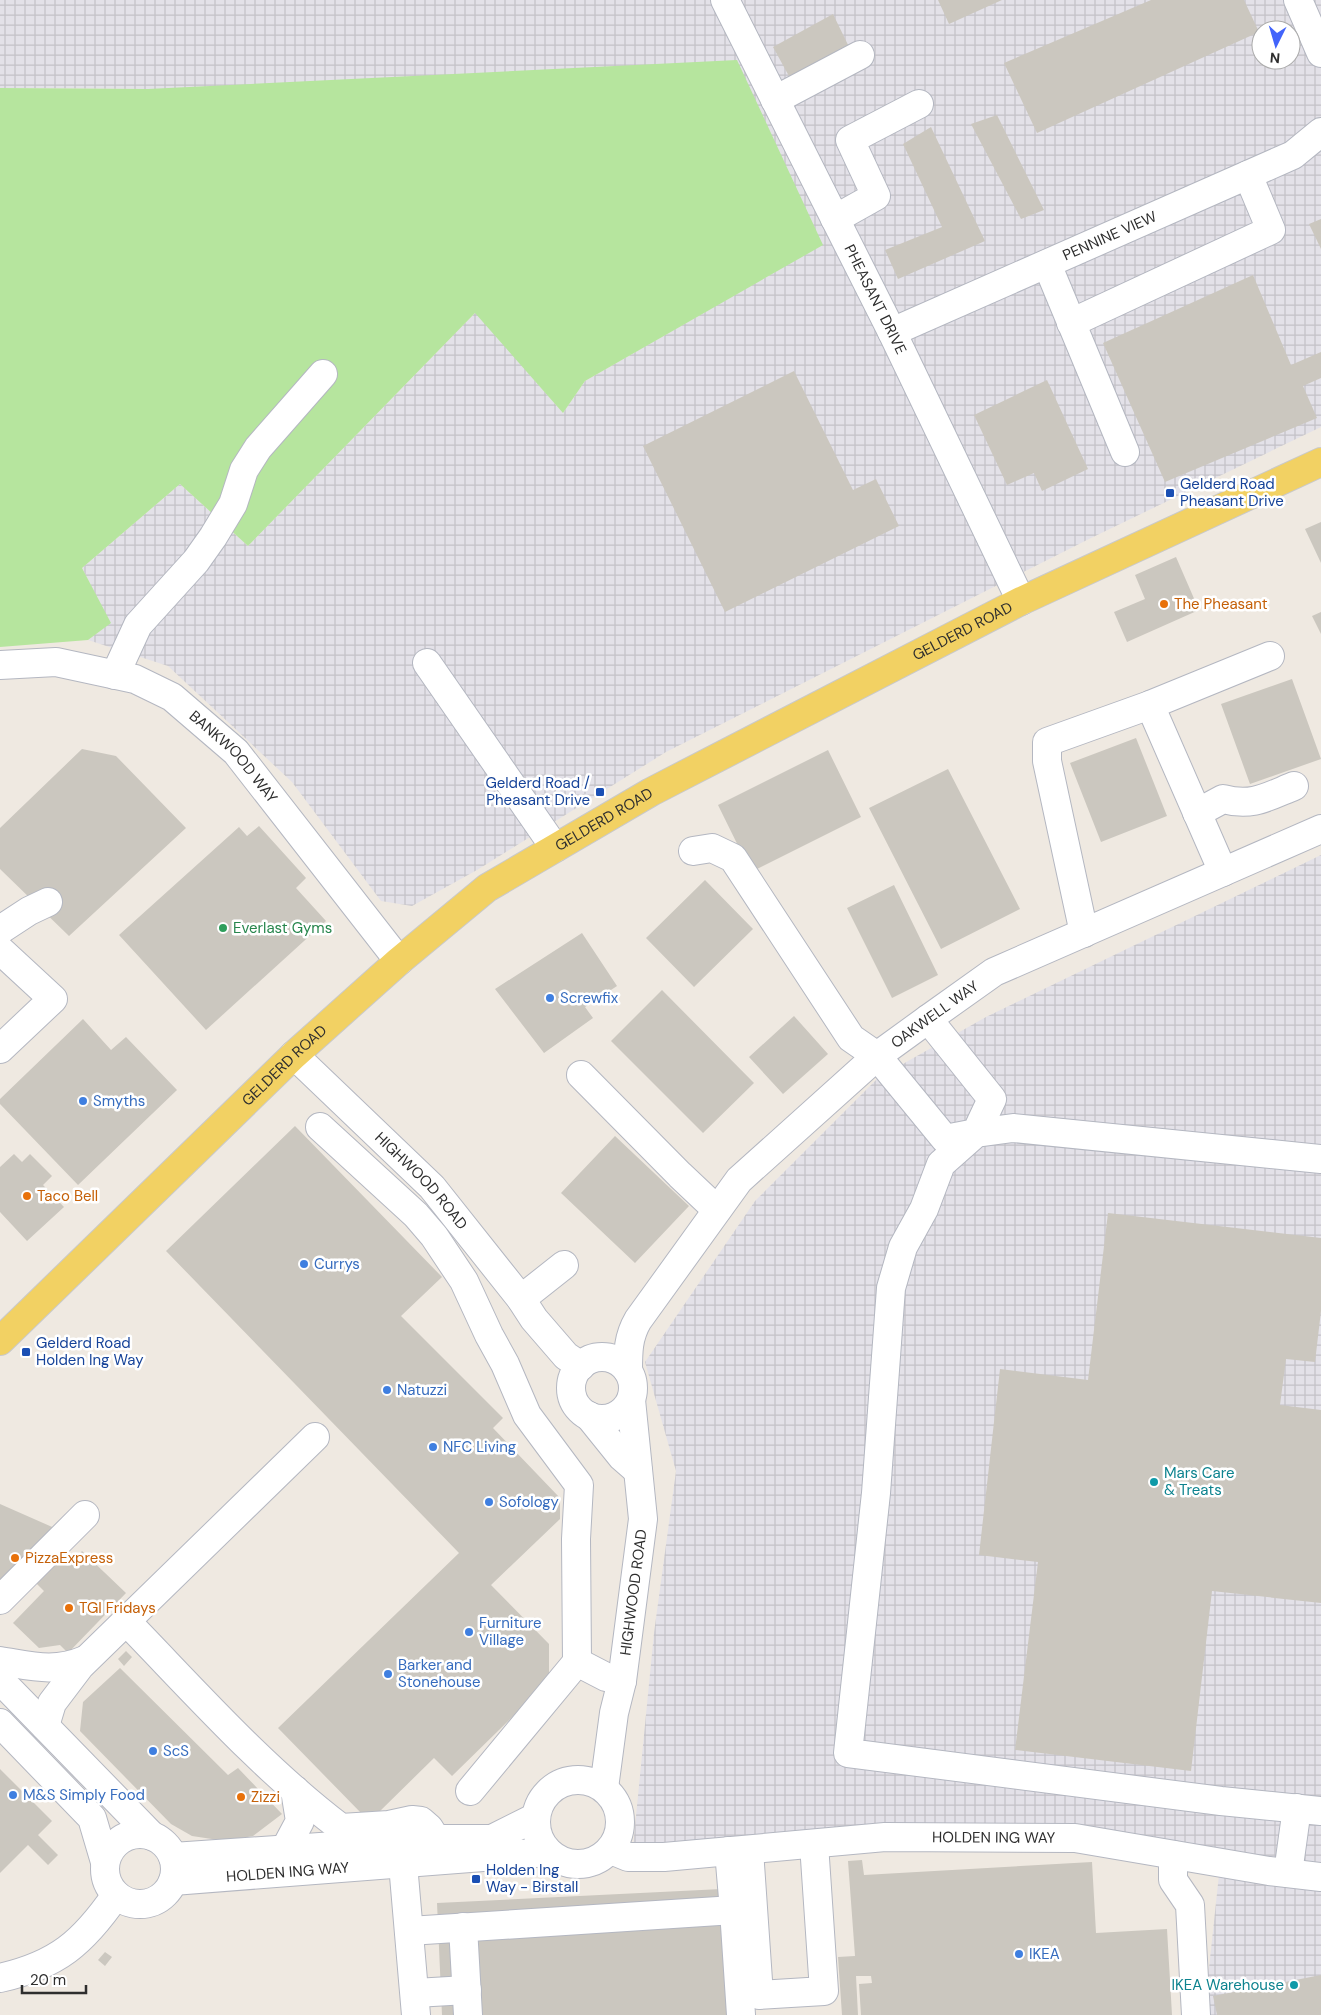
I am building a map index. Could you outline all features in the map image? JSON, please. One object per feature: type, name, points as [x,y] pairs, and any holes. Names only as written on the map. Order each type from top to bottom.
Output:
[{"type":"main road","name":"GELDERD ROAD","points":[[0,1341],[294,1056],[399,960],[487,888],[651,792],[1021,601],[1321,462]]},
{"type":"street","name":"PHEASANT DRIVE","points":[[725,0],[892,332],[1021,601]]},
{"type":"street","points":[[1298,0],[1321,53]]},
{"type":"street","points":[[775,100],[860,55]]},
{"type":"street","points":[[835,219],[876,196],[850,140],[919,104]]},
{"type":"street","name":"PENNINE VIEW","points":[[892,332],[1293,155],[1321,132]]},
{"type":"street","points":[[1072,323],[1271,230],[1248,175]]},
{"type":"street","points":[[1047,264],[1126,452]]},
{"type":"street","points":[[115,674],[138,625],[196,562],[213,537],[233,504],[244,470],[258,448],[323,374]]},
{"type":"street","points":[[1084,933],[1047,761],[1046,742],[1150,705],[1270,656]]},
{"type":"street","name":"BANKWOOD WAY","points":[[0,665],[56,662],[135,679],[172,697],[236,752],[399,960]]},
{"type":"street","points":[[427,663],[555,848]]},
{"type":"street","points":[[1150,705],[1223,872]]},
{"type":"street","points":[[1197,812],[1223,799],[1238,803],[1254,803],[1294,786]]},
{"type":"street","name":"OAKWELL WAY","points":[[628,1371],[628,1349],[631,1332],[739,1180],[876,1056],[994,972],[1321,829]]},
{"type":"street","points":[[693,851],[712,848],[733,858],[852,1038],[876,1056],[945,1139],[1013,1128],[1321,1159]]},
{"type":"street","points":[[0,930],[29,911],[48,902]]},
{"type":"street","points":[[0,1049],[53,1000],[5,963]]},
{"type":"street","points":[[928,1018],[992,1099],[976,1133],[941,1164],[924,1209],[903,1247],[891,1288],[876,1492],[848,1753],[1211,1800],[1309,1809],[1288,1873]]},
{"type":"street","name":"HIGHWOOD ROAD","points":[[294,1056],[432,1186],[566,1356],[589,1362]]},
{"type":"street","points":[[581,1074],[680,1175],[718,1210]]},
{"type":"street","points":[[320,1127],[416,1215],[434,1236],[464,1281],[489,1335],[505,1364],[527,1415],[579,1485],[576,1540],[577,1662],[470,1791]]},
{"type":"street","points":[[528,1309],[564,1265]]},
{"type":"street","name":"HIGHWOOD ROAD","points":[[528,1309],[546,1359],[572,1394]]},
{"type":"street","name":"OAKWELL WAY","points":[[589,1362],[618,1332],[638,1320]]},
{"type":"street","points":[[589,1416],[609,1419],[626,1409],[631,1400],[633,1391],[628,1371],[614,1360],[589,1362],[572,1384],[572,1394],[581,1411],[589,1416],[622,1457],[638,1471]]},
{"type":"street","name":"HIGHWOOD ROAD","points":[[604,1788],[614,1713],[622,1681],[643,1519],[631,1400]]},
{"type":"street","points":[[45,1726],[52,1703],[82,1663],[315,1437]]},
{"type":"street","points":[[0,1600],[85,1515]]},
{"type":"street","points":[[126,1621],[295,1790],[341,1828],[388,1826],[412,1820],[421,1821],[429,1828],[436,1839]]},
{"type":"street","points":[[0,1661],[53,1669],[82,1663]]},
{"type":"street","points":[[577,1662],[606,1678],[622,1681]]},
{"type":"street","points":[[0,1680],[152,1836]]},
{"type":"street","name":"HIGHWOOD ROAD","points":[[576,1780],[614,1713]]},
{"type":"street","points":[[0,1723],[92,1818],[105,1862],[107,1880],[116,1895],[126,1902],[149,1904],[160,1899],[168,1891],[174,1869],[161,1840],[140,1834],[123,1839],[110,1851],[105,1862]]},
{"type":"street","points":[[621,1824],[618,1837],[611,1850],[600,1859],[587,1864],[573,1864],[560,1860],[548,1852],[536,1830],[536,1817],[540,1803],[549,1792],[561,1783],[576,1780],[590,1781],[604,1788],[616,1804],[621,1824],[629,1834],[664,1857]]},
{"type":"street","points":[[284,1851],[300,1820],[295,1790]]},
{"type":"street","name":"HOLDEN ING WAY","points":[[174,1869],[284,1851],[436,1839],[492,1840],[536,1817]]},
{"type":"street","name":"HOLDEN ING WAY","points":[[611,1850],[628,1857],[664,1857],[885,1837],[1074,1838],[1321,1877]]},
{"type":"street","points":[[739,1850],[760,2005],[824,1991],[814,1844]]},
{"type":"street","name":"HOLDEN ING WAY","points":[[357,1845],[402,1858],[403,1864]]},
{"type":"street","points":[[739,1850],[734,1910],[741,2015]]},
{"type":"street","name":"HOLDEN ING WAY","points":[[174,1869],[403,1864],[548,1852]]},
{"type":"street","points":[[1173,1855],[1173,1880],[1190,1905],[1196,2015]]},
{"type":"street","points":[[403,1864],[416,2004],[468,2003],[463,1927]]},
{"type":"street","points":[[0,1978],[27,1972],[65,1953],[96,1925],[116,1895]]},
{"type":"street","points":[[409,1931],[734,1910]]},
{"type":"shaded area","points":[[0,0],[1321,0],[1321,427],[1089,539],[666,752],[477,870],[412,906],[381,901],[292,782],[168,666],[88,640],[110,623],[82,568],[180,484],[248,546],[476,312],[563,413],[585,381],[822,245],[148,89],[0,88]]},
{"type":"shaded area","points":[[1321,855],[1321,2015],[1204,2015],[1220,1865],[1045,1838],[631,1867],[654,1633],[676,1471],[645,1362],[755,1201],[878,1078],[986,1017]]},
{"type":"green space","points":[[737,60],[823,245],[585,381],[563,413],[475,313],[248,546],[180,484],[82,568],[111,623],[88,640],[0,647],[0,88],[148,89]]},
{"type":"building","points":[[938,0],[1002,0],[949,24]]},
{"type":"building","points":[[1151,0],[1244,0],[1253,20],[1251,20],[1251,36],[1037,133],[1004,63]]},
{"type":"building","points":[[833,14],[850,49],[790,78],[773,47]]},
{"type":"building","points":[[997,115],[1044,210],[1021,219],[971,124]]},
{"type":"building","points":[[931,127],[985,241],[898,279],[885,250],[942,227],[903,144]]},
{"type":"building","points":[[1321,219],[1321,249],[1309,224]]},
{"type":"building","points":[[1253,275],[1291,365],[1321,352],[1321,378],[1303,386],[1317,418],[1165,482],[1103,343]]},
{"type":"building","points":[[794,371],[853,490],[876,479],[899,526],[725,612],[643,446]]},
{"type":"building","points":[[1047,380],[1088,469],[1042,491],[1034,473],[1007,485],[974,415]]},
{"type":"building","points":[[1321,522],[1321,563],[1305,529]]},
{"type":"building","name":"The Pheasant","points":[[1176,557],[1199,610],[1127,642],[1114,612],[1145,599],[1135,575]]},
{"type":"building","points":[[1321,612],[1321,634],[1312,616]]},
{"type":"building","points":[[1292,679],[1321,759],[1250,784],[1221,704]]},
{"type":"building","points":[[1136,738],[1167,816],[1101,842],[1070,763]]},
{"type":"building","points":[[82,749],[116,756],[186,828],[69,936],[0,869],[0,828]]},
{"type":"building","points":[[828,750],[861,817],[751,872],[718,805]]},
{"type":"building","points":[[948,769],[1020,909],[941,949],[869,808]]},
{"type":"building","name":"Everlast Gyms","points":[[259,826],[306,878],[296,888],[326,921],[206,1030],[119,935],[239,827],[247,836]]},
{"type":"building","points":[[705,880],[753,929],[694,987],[646,938]]},
{"type":"building","points":[[894,885],[938,975],[892,998],[847,908]]},
{"type":"building","name":"Screwfix","points":[[582,933],[617,986],[585,1007],[593,1018],[544,1053],[495,989]]},
{"type":"building","points":[[662,990],[754,1083],[703,1133],[611,1041]]},
{"type":"building","points":[[794,1016],[828,1054],[783,1094],[749,1057]]},
{"type":"building","name":"Smyths","points":[[83,1019],[111,1050],[126,1037],[177,1090],[78,1185],[0,1104],[0,1099]]},
{"type":"building","points":[[295,1126],[442,1277],[401,1316],[503,1418],[493,1428],[560,1498],[560,1519],[491,1585],[549,1644],[549,1681],[452,1776],[434,1758],[377,1814],[362,1814],[278,1728],[459,1553],[166,1251]]},
{"type":"building","points":[[615,1136],[689,1206],[635,1263],[561,1193]]},
{"type":"building","name":"Taco Bell","points":[[14,1154],[22,1162],[30,1154],[52,1176],[43,1185],[64,1207],[27,1241],[0,1212],[0,1167]]},
{"type":"building","name":"Mars Care & Treats","points":[[1108,1213],[1321,1238],[1321,1311],[1315,1362],[1286,1359],[1280,1405],[1321,1410],[1321,1603],[1212,1591],[1191,1771],[1015,1750],[1038,1562],[979,1555],[1000,1369],[1088,1380]]},
{"type":"building","name":"PizzaExpress","points":[[0,1504],[59,1530],[0,1586]]},
{"type":"building","name":"TGI Fridays","points":[[82,1551],[126,1593],[68,1653],[60,1645],[39,1648],[13,1623],[44,1591],[33,1580],[60,1552],[71,1563]]},
{"type":"building","points":[[126,1651],[132,1657],[124,1666],[118,1659]]},
{"type":"building","name":"ScS","points":[[120,1668],[228,1775],[238,1768],[282,1814],[253,1836],[225,1841],[192,1836],[171,1824],[80,1731],[83,1702]]},
{"type":"building","name":"M&S Simply Food","points":[[0,1769],[52,1821],[38,1835],[58,1855],[48,1865],[28,1845],[0,1873]]},
{"type":"building","name":"IKEA","points":[[862,1860],[864,1875],[1092,1862],[1096,1933],[1167,1929],[1172,2015],[861,2015],[859,1984],[872,1983],[871,1976],[856,1976],[858,2015],[842,2015],[838,1957],[855,1956],[848,1861]]},
{"type":"building","points":[[742,1888],[751,2015],[442,2015],[437,1903]]},
{"type":"building","points":[[105,1952],[112,1957],[105,1966],[98,1960]]},
{"type":"building","name":"IKEA Warehouse","points":[[1321,1975],[1321,2015],[1217,2015],[1213,1996]]},
{"type":"place","name":"Gelderd Road Pheasant Drive","points":[[1170,493]]},
{"type":"place","name":"The Pheasant","points":[[1164,604]]},
{"type":"place","name":"Gelderd Road / Pheasant Drive","points":[[600,792]]},
{"type":"place","name":"Everlast Gyms","points":[[223,928]]},
{"type":"place","name":"Screwfix","points":[[550,998]]},
{"type":"place","name":"Smyths","points":[[83,1101]]},
{"type":"place","name":"Taco Bell","points":[[27,1196]]},
{"type":"place","name":"Currys","points":[[304,1264]]},
{"type":"place","name":"Gelderd Road Holden Ing Way","points":[[26,1352]]},
{"type":"place","name":"Natuzzi","points":[[387,1390]]},
{"type":"place","name":"NFC Living","points":[[433,1447]]},
{"type":"place","name":"Mars Care & Treats","points":[[1154,1482]]},
{"type":"place","name":"Sofology","points":[[489,1502]]},
{"type":"place","name":"PizzaExpress","points":[[15,1558]]},
{"type":"place","name":"TGI Fridays","points":[[69,1608]]},
{"type":"place","name":"Furniture Village","points":[[469,1632]]},
{"type":"place","name":"Barker and Stonehouse","points":[[388,1674]]},
{"type":"place","name":"ScS","points":[[153,1751]]},
{"type":"place","name":"M&S Simply Food","points":[[13,1795]]},
{"type":"place","name":"Zizzi","points":[[241,1797]]},
{"type":"place","name":"Holden Ing Way - Birstall","points":[[476,1879]]},
{"type":"place","name":"IKEA","points":[[1019,1954]]},
{"type":"place","name":"IKEA Warehouse","points":[[1294,1985]]}]
